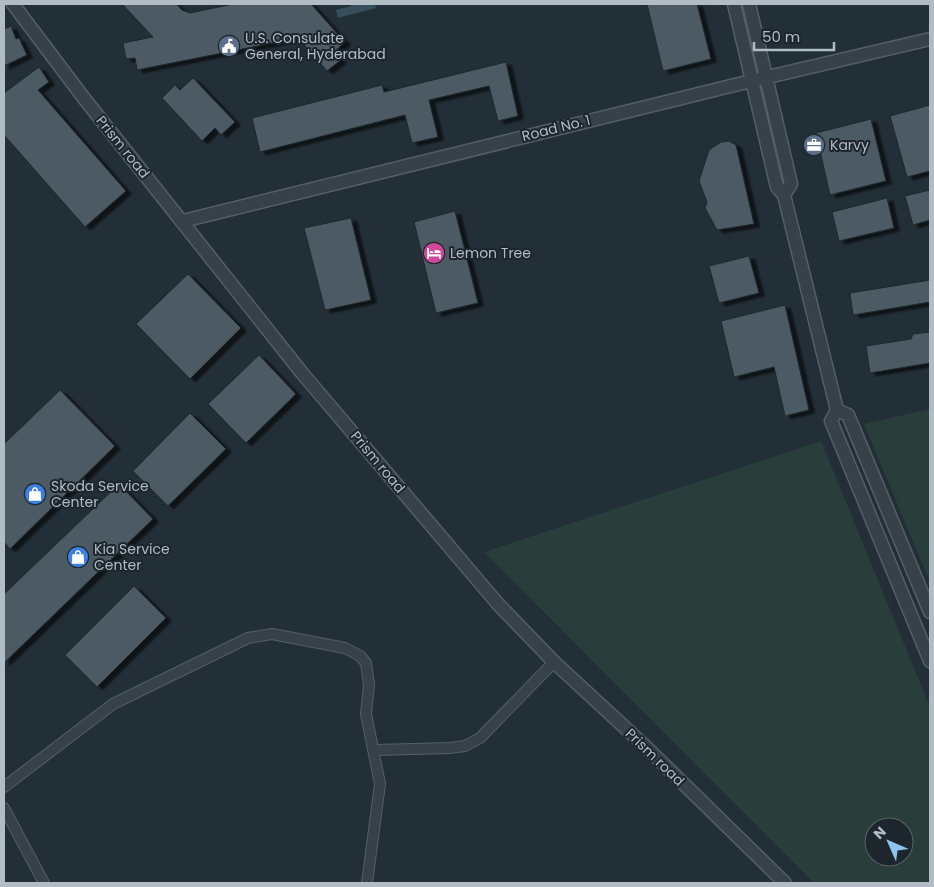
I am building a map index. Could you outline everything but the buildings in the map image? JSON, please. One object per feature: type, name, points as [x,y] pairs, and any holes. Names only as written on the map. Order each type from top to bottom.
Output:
[{"type":"street","name":"Prism road","points":[[13,4],[83,97],[309,381],[498,604],[554,662],[646,747],[784,883]]},
{"type":"street","points":[[734,4],[750,80],[777,187],[784,196],[837,410],[832,421],[930,661]]},
{"type":"street","points":[[749,4],[791,184],[784,196]]},
{"type":"street","name":"Road No. 1","points":[[183,221],[750,80],[930,39]]},
{"type":"street","points":[[837,410],[848,415],[930,612]]},
{"type":"street","points":[[4,787],[113,704],[248,638],[272,634],[345,648],[360,656],[366,663],[369,685],[366,714],[380,784],[368,883]]},
{"type":"street","points":[[374,750],[465,746],[480,738],[554,662]]},
{"type":"street","points":[[4,808],[44,883]]},
{"type":"green space","points":[[930,409],[930,582],[864,424]]},
{"type":"green space","points":[[821,441],[930,707],[930,883],[814,883],[484,552]]},
{"type":"water","points":[[351,4],[375,4],[376,8],[338,18],[336,10],[351,6]]},
{"type":"place","name":"U.S. Consulate General, Hyderabad","points":[[229,46]]},
{"type":"place","name":"Karvy","points":[[814,145]]},
{"type":"place","name":"Lemon Tree","points":[[434,253]]},
{"type":"place","name":"Skoda Service Center","points":[[35,494]]},
{"type":"place","name":"Kia Service Center","points":[[78,557]]}]
